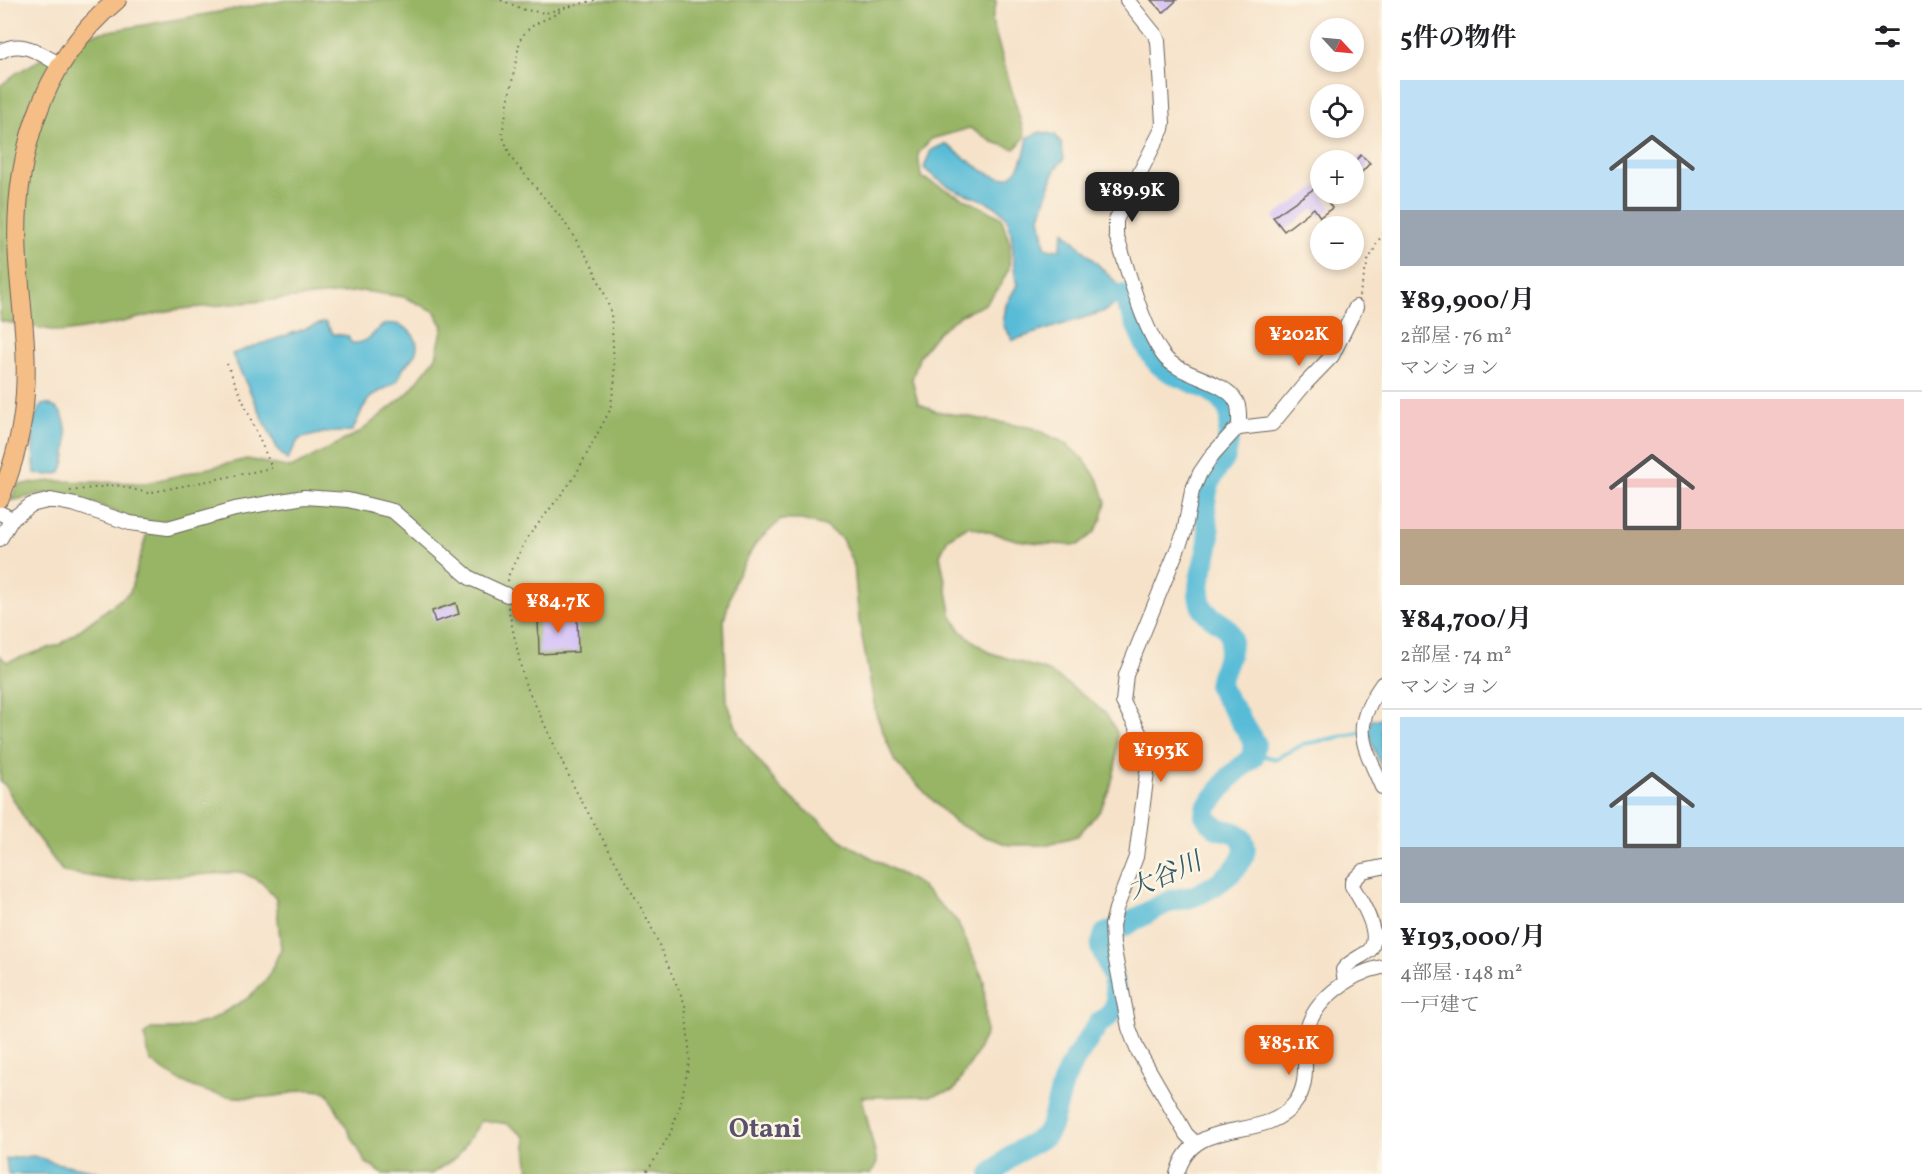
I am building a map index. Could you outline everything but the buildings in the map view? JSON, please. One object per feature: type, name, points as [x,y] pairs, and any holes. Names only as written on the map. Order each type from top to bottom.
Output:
[{"type":"main road","points":[[0,498],[9,476],[20,436],[25,395],[25,348],[17,230],[21,170],[34,118],[59,64],[90,26],[117,0]]},
{"type":"street","points":[[1127,0],[1158,41],[1163,123],[1118,216],[1116,235],[1149,331],[1164,357],[1228,391],[1237,402],[1239,428]]},
{"type":"street","points":[[0,52],[12,45],[20,45],[59,64]]},
{"type":"street","points":[[1195,1143],[1186,1134],[1137,1049],[1129,1028],[1113,945],[1112,925],[1116,909],[1136,857],[1148,765],[1144,742],[1124,702],[1126,675],[1180,543],[1192,491],[1200,473],[1234,430],[1272,424],[1332,356],[1356,307]]},
{"type":"street","points":[[0,539],[6,516],[31,505],[51,500],[76,505],[130,523],[168,528],[235,509],[304,497],[348,500],[393,511],[470,578],[507,595]]},
{"type":"street","points":[[1382,684],[1367,707],[1361,728],[1363,740],[1382,787]]},
{"type":"street","points":[[1345,981],[1343,970],[1372,949],[1376,941],[1373,921],[1352,882],[1363,871],[1382,867]]},
{"type":"street","points":[[1177,1174],[1180,1164],[1195,1143],[1213,1134],[1239,1131],[1265,1122],[1282,1115],[1293,1106],[1304,1088],[1306,1035],[1316,1011],[1345,981],[1370,969],[1382,967]]},
{"type":"path","points":[[501,0],[525,10],[545,13],[595,0]]},
{"type":"path","points":[[562,9],[553,16],[534,23],[526,29],[520,40],[502,134],[511,158],[563,220],[591,264],[611,313],[615,379],[610,410],[574,477],[527,538],[509,573],[507,595],[510,623],[524,681],[576,791],[649,922],[685,1004],[690,1058],[680,1107],[670,1134],[644,1174]]},
{"type":"path","points":[[1356,307],[1368,261],[1382,234]]},
{"type":"path","points":[[51,500],[74,489],[116,485],[148,493],[272,468],[227,364]]},
{"type":"green space","points":[[287,0],[996,0],[992,21],[1025,137],[1015,149],[993,142],[970,128],[931,139],[918,154],[921,177],[1001,217],[1010,244],[1009,268],[999,288],[984,305],[961,315],[938,332],[920,355],[912,379],[918,403],[935,411],[1033,428],[1065,443],[1084,460],[1099,481],[1106,502],[1102,518],[1095,532],[1078,545],[1017,540],[968,526],[948,538],[940,555],[952,617],[962,632],[988,652],[1048,671],[1085,696],[1105,713],[1117,732],[1116,764],[1110,789],[1099,812],[1077,836],[1045,845],[1009,845],[982,836],[954,822],[895,762],[876,714],[859,621],[854,566],[842,539],[824,526],[802,520],[781,520],[756,543],[735,579],[724,620],[727,701],[739,735],[779,787],[845,843],[919,884],[957,921],[984,981],[986,1033],[954,1090],[931,1096],[862,1097],[877,1162],[871,1174],[529,1174],[525,1137],[508,1124],[482,1120],[457,1157],[431,1174],[383,1174],[366,1163],[327,1092],[307,1090],[258,1097],[225,1096],[194,1087],[165,1072],[150,1061],[144,1035],[151,1029],[177,1029],[209,1021],[248,998],[267,979],[281,949],[276,898],[261,882],[242,872],[115,880],[63,872],[28,825],[5,785],[0,781],[0,656],[7,662],[61,644],[130,592],[149,526],[96,504],[44,493],[11,501],[17,485],[52,481],[146,483],[247,459],[291,468],[360,432],[408,393],[436,357],[443,326],[434,311],[404,297],[364,291],[172,310],[114,324],[63,332],[0,321],[0,86],[15,74],[81,36]]},
{"type":"water","points":[[1041,132],[1055,135],[1061,143],[1064,159],[1055,169],[1040,217],[1045,246],[1050,250],[1060,249],[1064,231],[1125,291],[1118,302],[1105,311],[1013,340],[1003,325],[1006,305],[1017,285],[1008,221],[993,205],[954,189],[938,180],[924,168],[931,150],[945,144],[984,171],[1006,177],[1015,172],[1023,159],[1028,137]]},
{"type":"water","points":[[325,322],[333,334],[348,336],[351,343],[365,340],[388,324],[400,325],[412,334],[417,349],[397,381],[369,399],[352,431],[323,433],[299,439],[287,460],[278,450],[232,354]]},
{"type":"water","points":[[47,404],[61,413],[67,439],[65,459],[60,473],[48,475],[35,473],[32,437],[37,412],[42,405]]},
{"type":"water","points":[[1382,718],[1382,770],[1371,739],[1370,726],[1371,720]]},
{"type":"water","points":[[33,1156],[103,1174],[8,1174],[6,1159]]},
{"type":"waterway","name":"大谷川","points":[[991,1174],[1014,1154],[1045,1136],[1051,1126],[1070,1067],[1099,1023],[1115,1006],[1114,984],[1101,947],[1105,934],[1174,900],[1194,896],[1221,881],[1238,865],[1245,848],[1240,836],[1215,827],[1205,815],[1206,808],[1231,776],[1253,757],[1255,743],[1219,687],[1230,652],[1230,634],[1202,607],[1199,591],[1209,540],[1205,508],[1206,495],[1211,478],[1225,456],[1230,414],[1226,404],[1219,397],[1161,366],[1144,342],[1122,295]]},
{"type":"waterway","points":[[1254,753],[1275,759],[1304,744],[1370,731]]},
{"type":"district","name":"Otani","points":[[765,1128]]}]
